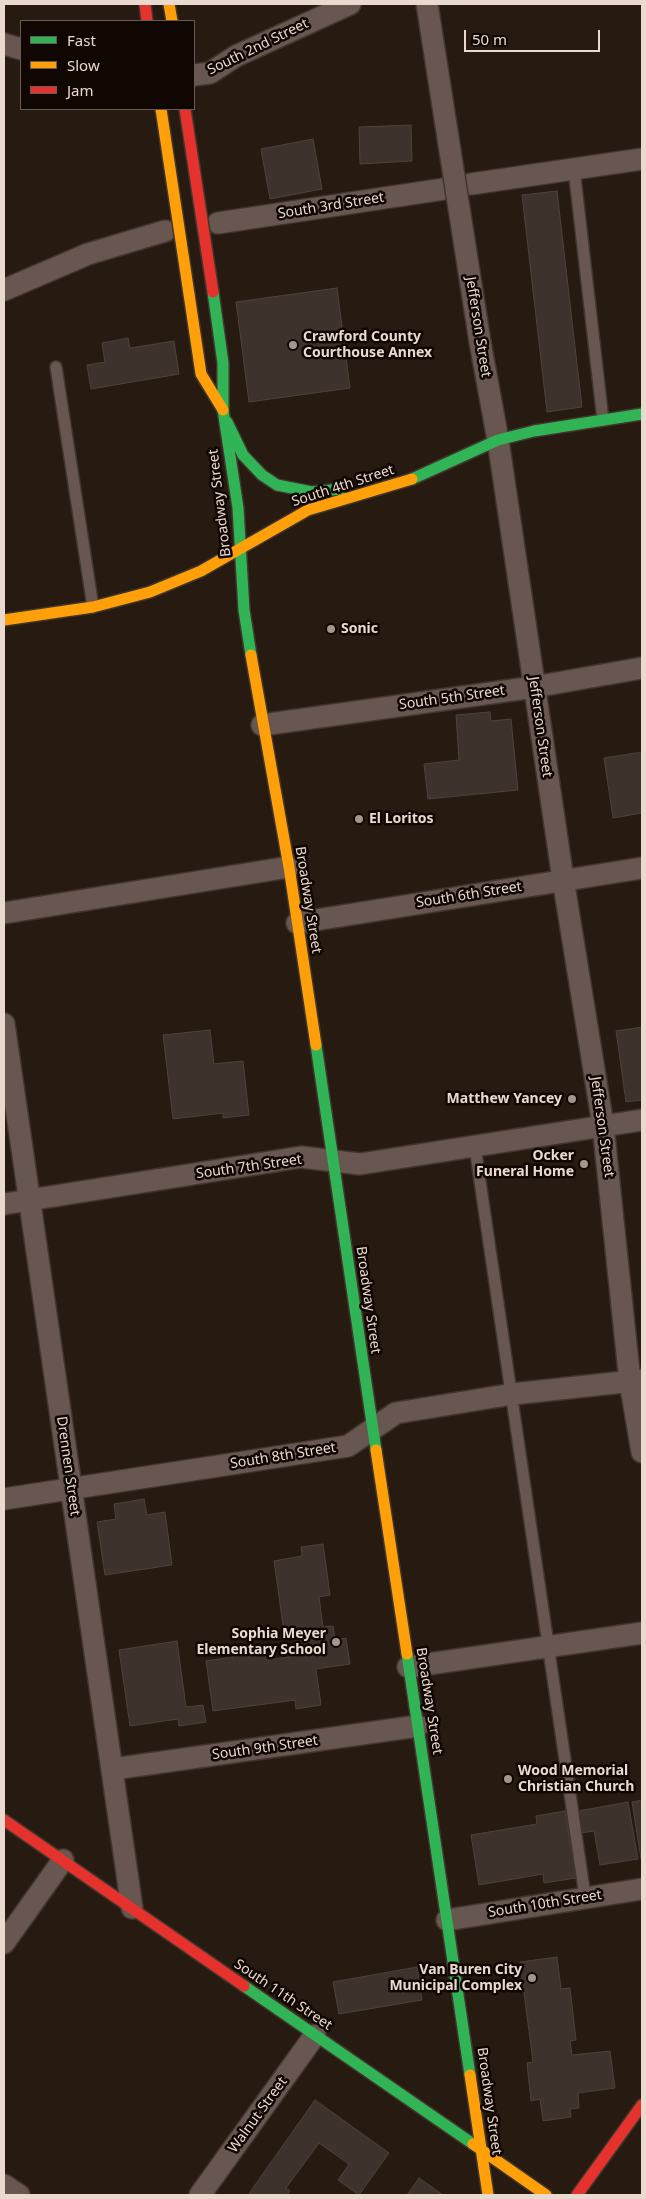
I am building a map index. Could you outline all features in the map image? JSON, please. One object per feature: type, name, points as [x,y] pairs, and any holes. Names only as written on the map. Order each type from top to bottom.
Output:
[{"type":"main road","points":[[145,4],[147,20]]},
{"type":"main road","points":[[169,4],[172,20]]},
{"type":"main road","name":"Broadway Street","points":[[161,110],[200,374],[223,412]]},
{"type":"main road","name":"Broadway Street","points":[[185,110],[223,363],[223,412],[238,508],[244,610],[262,725],[289,867],[488,2195]]},
{"type":"main road","points":[[223,412],[243,455],[262,475],[277,485],[294,490],[312,492],[400,484]]},
{"type":"main road","name":"South 4th Street","points":[[4,620],[93,607],[150,592],[201,571],[308,510],[400,484],[498,440],[534,431],[642,414]]},
{"type":"main road","name":"South 11th Street","points":[[4,1820],[546,2195]]},
{"type":"main road","points":[[577,2195],[642,2105]]},
{"type":"street","name":"South 2nd Street","points":[[195,75],[210,72],[236,56],[350,4]]},
{"type":"street","name":"Jefferson Street","points":[[427,4],[480,342],[498,440],[563,879],[603,1125],[636,1381],[642,1452]]},
{"type":"street","points":[[4,44],[20,49]]},
{"type":"street","points":[[471,184],[642,158]]},
{"type":"street","name":"South 3rd Street","points":[[218,222],[444,189]]},
{"type":"street","points":[[4,290],[88,254],[165,231]]},
{"type":"street","name":"South 5th Street","points":[[262,725],[534,687],[642,668]]},
{"type":"street","points":[[4,913],[289,867]]},
{"type":"street","name":"South 6th Street","points":[[297,923],[563,879],[642,868]]},
{"type":"street","name":"Drennen Street","points":[[4,1024],[132,1908]]},
{"type":"street","name":"South 7th Street","points":[[4,1204],[301,1157],[360,1164],[642,1120]]},
{"type":"street","name":"South 8th Street","points":[[4,1499],[348,1446],[396,1413],[513,1394],[636,1381]]},
{"type":"street","points":[[408,1667],[642,1633]]},
{"type":"street","name":"South 9th Street","points":[[113,1769],[418,1726]]},
{"type":"street","points":[[4,1943],[64,1860]]},
{"type":"street","name":"South 10th Street","points":[[447,1920],[585,1896],[642,1889]]},
{"type":"street","name":"Walnut Street","points":[[200,2195],[315,2035]]},
{"type":"street","points":[[4,2185],[19,2195]]},
{"type":"lane","points":[[574,169],[604,420]]},
{"type":"lane","points":[[56,367],[93,607]]},
{"type":"lane","points":[[475,1147],[513,1394],[585,1896]]},
{"type":"building","points":[[411,125],[412,161],[360,164],[359,127]]},
{"type":"building","points":[[313,139],[322,189],[270,199],[261,149]]},
{"type":"building","points":[[557,191],[582,407],[547,412],[522,195]]},
{"type":"building","name":"Crawford County Courthouse Annex","points":[[337,288],[350,388],[249,402],[236,302]]},
{"type":"building","points":[[128,338],[130,348],[174,341],[179,374],[91,389],[87,365],[105,362],[102,343]]},
{"type":"building","points":[[490,712],[491,721],[511,719],[518,790],[428,799],[424,764],[459,760],[456,715]]},
{"type":"building","points":[[642,752],[642,813],[613,818],[604,758]]},
{"type":"building","points":[[642,1027],[642,1100],[626,1102],[616,1031]]},
{"type":"building","points":[[210,1030],[214,1064],[243,1061],[249,1115],[223,1118],[223,1113],[173,1119],[163,1035]]},
{"type":"building","points":[[144,1499],[147,1515],[165,1512],[172,1565],[105,1575],[97,1522],[116,1519],[114,1504]]},
{"type":"building","points":[[323,1544],[330,1595],[319,1597],[323,1627],[333,1626],[335,1640],[346,1638],[350,1664],[316,1669],[321,1705],[296,1709],[295,1700],[213,1711],[206,1661],[265,1652],[266,1660],[297,1656],[293,1631],[284,1632],[274,1561],[302,1556],[301,1547]]},
{"type":"building","points":[[177,1641],[186,1707],[203,1705],[206,1722],[179,1726],[178,1719],[130,1726],[119,1650]]},
{"type":"building","points":[[642,1800],[642,1859],[641,1859],[632,1802]]},
{"type":"building","points":[[628,1802],[638,1859],[600,1865],[594,1831],[581,1833],[578,1811]]},
{"type":"building","points":[[565,1811],[576,1878],[544,1883],[543,1874],[479,1885],[471,1835],[537,1824],[536,1816]]},
{"type":"building","points":[[557,1957],[561,1989],[570,1988],[576,2040],[570,2041],[572,2055],[610,2051],[615,2088],[578,2093],[579,2108],[570,2109],[571,2117],[543,2121],[540,2099],[531,2101],[527,2063],[533,2062],[520,1962]]},
{"type":"building","points":[[417,1967],[422,2000],[339,2014],[333,1982]]},
{"type":"building","points":[[315,2100],[389,2153],[359,2195],[338,2180],[349,2164],[319,2143],[286,2188],[290,2191],[287,2195],[248,2195]]},
{"type":"building","points":[[419,2178],[443,2195],[407,2195]]},
{"type":"traffic: fast","points":[[213,292],[223,363],[223,410],[238,508],[244,610],[251,655]]},
{"type":"traffic: fast","points":[[412,479],[498,440],[534,431],[642,414]]},
{"type":"traffic: fast","points":[[227,422],[243,455],[262,475],[277,485],[312,492],[341,489]]},
{"type":"traffic: fast","points":[[316,1045],[376,1450]]},
{"type":"traffic: fast","points":[[407,1654],[470,2075]]},
{"type":"traffic: fast","points":[[244,1986],[473,2144]]},
{"type":"traffic: slow","points":[[169,4],[172,20]]},
{"type":"traffic: slow","points":[[161,110],[189,294]]},
{"type":"traffic: slow","points":[[189,294],[201,374],[223,410]]},
{"type":"traffic: slow","points":[[4,620],[93,607],[150,592],[201,571],[308,510],[412,479]]},
{"type":"traffic: slow","points":[[251,655],[289,867],[316,1045]]},
{"type":"traffic: slow","points":[[376,1450],[407,1654]]},
{"type":"traffic: slow","points":[[470,2075],[488,2195]]},
{"type":"traffic: slow","points":[[473,2144],[546,2195]]},
{"type":"traffic: jam","points":[[145,4],[147,20]]},
{"type":"traffic: jam","points":[[185,110],[213,292]]},
{"type":"traffic: jam","points":[[4,1820],[244,1986]]},
{"type":"traffic: jam","points":[[577,2195],[642,2105]]},
{"type":"place","name":"Crawford County Courthouse Annex","points":[[293,345]]},
{"type":"place","name":"Sonic","points":[[331,629]]},
{"type":"place","name":"El Loritos","points":[[359,819]]},
{"type":"place","name":"Matthew Yancey","points":[[572,1099]]},
{"type":"place","name":"Ocker Funeral Home","points":[[584,1164]]},
{"type":"place","name":"Sophia Meyer Elementary School","points":[[336,1642]]},
{"type":"place","name":"Wood Memorial Christian Church","points":[[508,1779]]},
{"type":"place","name":"Van Buren City Municipal Complex","points":[[532,1978]]}]
